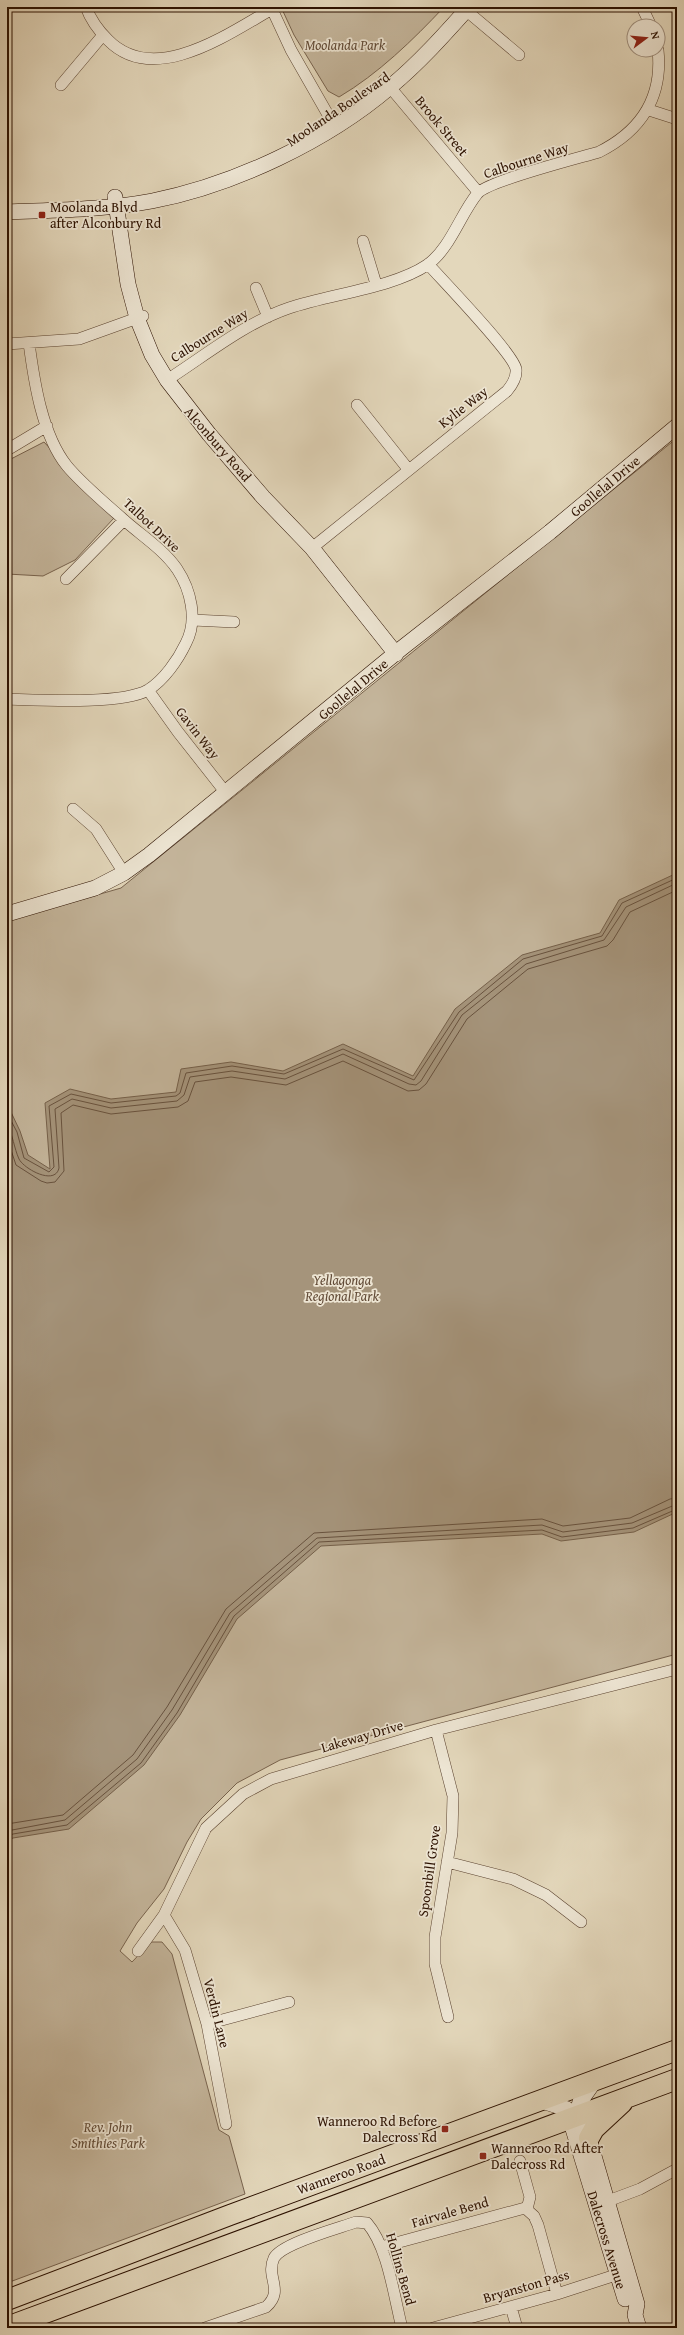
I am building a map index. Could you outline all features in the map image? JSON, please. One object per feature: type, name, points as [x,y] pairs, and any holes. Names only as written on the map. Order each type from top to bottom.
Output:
[{"type":"highway","name":"Wanneroo Road","points":[[7,2300],[267,2201],[594,2082],[677,2050]]},
{"type":"highway","name":"Wanneroo Road","points":[[7,2327],[677,2079]]},
{"type":"highway","points":[[589,2138],[594,2129],[630,2096]]},
{"type":"street","points":[[86,7],[95,26],[114,46],[126,52],[155,59],[174,57],[210,44],[272,8],[291,50],[333,122]]},
{"type":"street","points":[[642,7],[648,18]]},
{"type":"street","points":[[464,8],[519,55]]},
{"type":"street","name":"Moolanda Boulevard","points":[[7,205],[152,201],[221,181],[282,156],[387,84],[433,47],[464,8]]},
{"type":"street","points":[[61,85],[103,35]]},
{"type":"street","name":"Calbourne Way","points":[[170,378],[268,316],[289,308],[395,279],[428,264],[443,248],[478,192],[506,180],[600,152],[624,137],[649,110],[659,69],[658,58]]},
{"type":"street","name":"Brook Street","points":[[387,84],[478,192]]},
{"type":"street","points":[[649,110],[677,119]]},
{"type":"street","name":"Moolanda Boulevard","points":[[7,212],[119,201]]},
{"type":"street","name":"Alconbury Road","points":[[119,201],[140,317],[152,355],[209,434],[263,497],[314,546],[397,648]]},
{"type":"street","points":[[363,241],[376,284]]},
{"type":"street","name":"Kylie Way","points":[[314,546],[507,391],[516,378],[514,363],[497,341],[428,264]]},
{"type":"street","name":"Calbourne Way","points":[[256,288],[268,316]]},
{"type":"street","points":[[7,344],[79,339],[140,317]]},
{"type":"street","name":"Talbot Drive","points":[[7,699],[120,698],[148,690],[169,670],[181,654],[189,638],[193,620],[185,583],[177,570],[149,541],[124,520],[67,465],[42,413],[33,375],[29,343]]},
{"type":"street","points":[[357,405],[408,469]]},
{"type":"street","name":"Goollelal Drive","points":[[7,914],[95,888],[122,869],[194,810],[224,789],[677,417]]},
{"type":"street","points":[[7,450],[47,426]]},
{"type":"street","name":"Goollelal Drive","points":[[397,648],[566,518],[602,486],[677,426]]},
{"type":"street","points":[[66,579],[124,520]]},
{"type":"street","points":[[193,620],[234,622]]},
{"type":"street","name":"Gavin Way","points":[[148,690],[178,732],[224,789]]},
{"type":"street","points":[[73,809],[96,829],[122,869]]},
{"type":"street","name":"Goollelal Drive","points":[[7,904],[88,882],[122,869]]},
{"type":"street","name":"Lakeway Drive","points":[[138,1951],[164,1915],[206,1828],[243,1794],[271,1779],[436,1730],[677,1669]]},
{"type":"street","name":"Spoonbill Grove","points":[[436,1730],[452,1796],[452,1833],[435,1937],[435,1964],[448,2017]]},
{"type":"street","points":[[447,1862],[514,1878],[546,1895],[581,1922]]},
{"type":"street","name":"Verdin Lane","points":[[164,1915],[185,1950],[207,2024],[226,2124]]},
{"type":"street","points":[[207,2024],[289,2002]]},
{"type":"street","name":"Dalecross Avenue","points":[[594,2082],[580,2102],[573,2129],[601,2204],[622,2273],[629,2308],[637,2321]]},
{"type":"street","name":"Dalecross Avenue","points":[[542,2101],[567,2109],[585,2125],[589,2138],[601,2204]]},
{"type":"street","points":[[520,2161],[530,2197],[527,2209],[534,2216],[538,2225],[557,2294]]},
{"type":"street","points":[[601,2204],[640,2189],[677,2169]]},
{"type":"street","name":"Fairvale Bend","points":[[381,2247],[515,2209],[527,2209]]},
{"type":"street","name":"Hollins Bend","points":[[205,2328],[266,2307],[273,2300],[276,2289],[272,2270],[275,2257],[285,2248],[356,2222],[367,2223],[374,2231],[381,2247],[402,2328]]},
{"type":"street","name":"Bryanston Pass","points":[[433,2328],[557,2294],[622,2273]]},
{"type":"street","points":[[511,2307],[517,2328]]},
{"type":"green space","name":"Moolanda Park","points":[[281,7],[444,7],[394,56],[368,78],[339,97],[328,91],[294,35]]},
{"type":"green space","name":"Yellagonga Regional Park","points":[[677,438],[677,1654],[280,1760],[237,1783],[201,1819],[187,1842],[164,1889],[137,1923],[120,1951],[132,1962],[151,1942],[162,1942],[172,1954],[219,2130],[229,2136],[245,2194],[7,2283],[7,921],[121,888]]},
{"type":"green space","points":[[44,442],[114,518],[75,560],[43,576],[7,574],[7,461]]},
{"type":"water","points":[[677,873],[677,1512],[634,1532],[561,1541],[542,1534],[321,1546],[237,1619],[180,1715],[144,1765],[69,1829],[13,1838],[7,1841],[7,1109],[10,1110],[20,1131],[28,1155],[50,1169],[45,1103],[70,1089],[111,1099],[176,1092],[181,1069],[231,1062],[283,1071],[343,1044],[413,1076],[455,1009],[522,955],[600,933],[619,900]]},
{"type":"place","name":"Moolanda Blvd after Alconbury Rd","points":[[42,215]]},
{"type":"place","name":"Wanneroo Rd Before Dalecross Rd","points":[[445,2129]]},
{"type":"place","name":"Wanneroo Rd After Dalecross Rd","points":[[483,2156]]},
{"type":"park label","name":"Rev. John Smithies Park","points":[[108,2136]]}]
